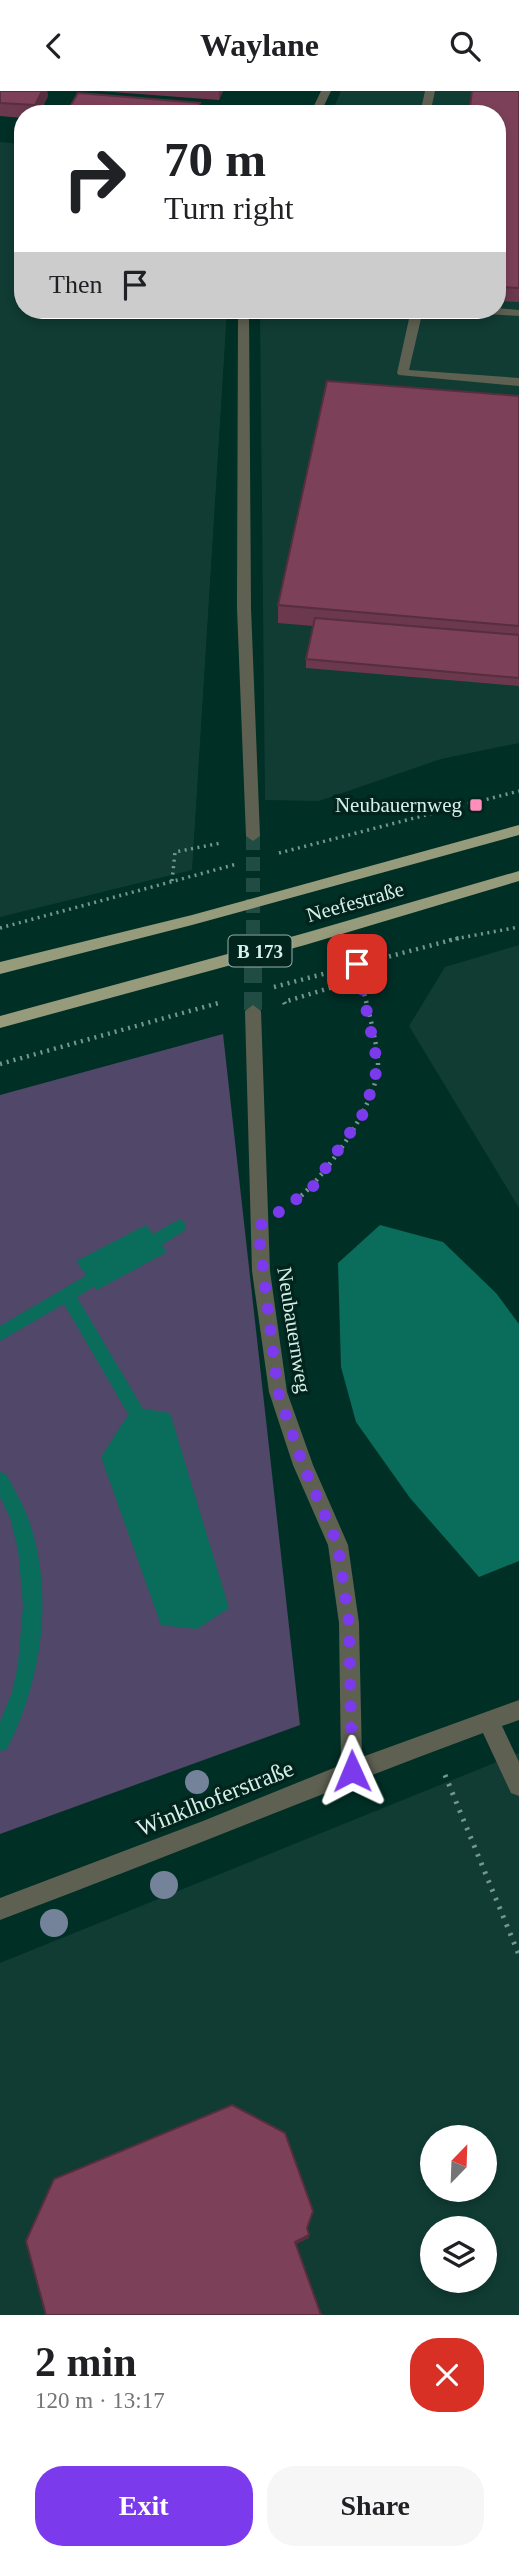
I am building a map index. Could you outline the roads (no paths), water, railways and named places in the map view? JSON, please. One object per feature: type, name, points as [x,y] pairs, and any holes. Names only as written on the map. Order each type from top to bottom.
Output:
[{"type":"main road","name":"Neefestraße","points":[[0,968],[192,920],[519,830]]},
{"type":"main road","name":"Neefestraße","points":[[0,1022],[519,876]]},
{"type":"street","points":[[243,319],[244,608],[253,836]]},
{"type":"street","points":[[414,319],[404,373],[519,382]]},
{"type":"street","name":"Neubauernweg","points":[[253,1011],[258,1227],[278,1392],[303,1465],[338,1545],[349,1623],[352,1771]]},
{"type":"street","name":"Winklhoferstraße","points":[[0,1909],[203,1832],[352,1771],[519,1710]]},
{"type":"street","points":[[489,1722],[519,1785]]},
{"type":"waterway","points":[[140,1250],[178,1226]]},
{"type":"waterway","points":[[0,1334],[109,1269]]},
{"type":"waterway","points":[[67,1295],[133,1407]]},
{"type":"waterway","points":[[0,1480],[21,1524],[31,1578],[32,1606],[28,1664],[12,1718],[0,1742]]},
{"type":"tunnel","points":[[253,836],[253,1011]]},
{"type":"place","name":"Neubauernweg","points":[[476,805]]}]
